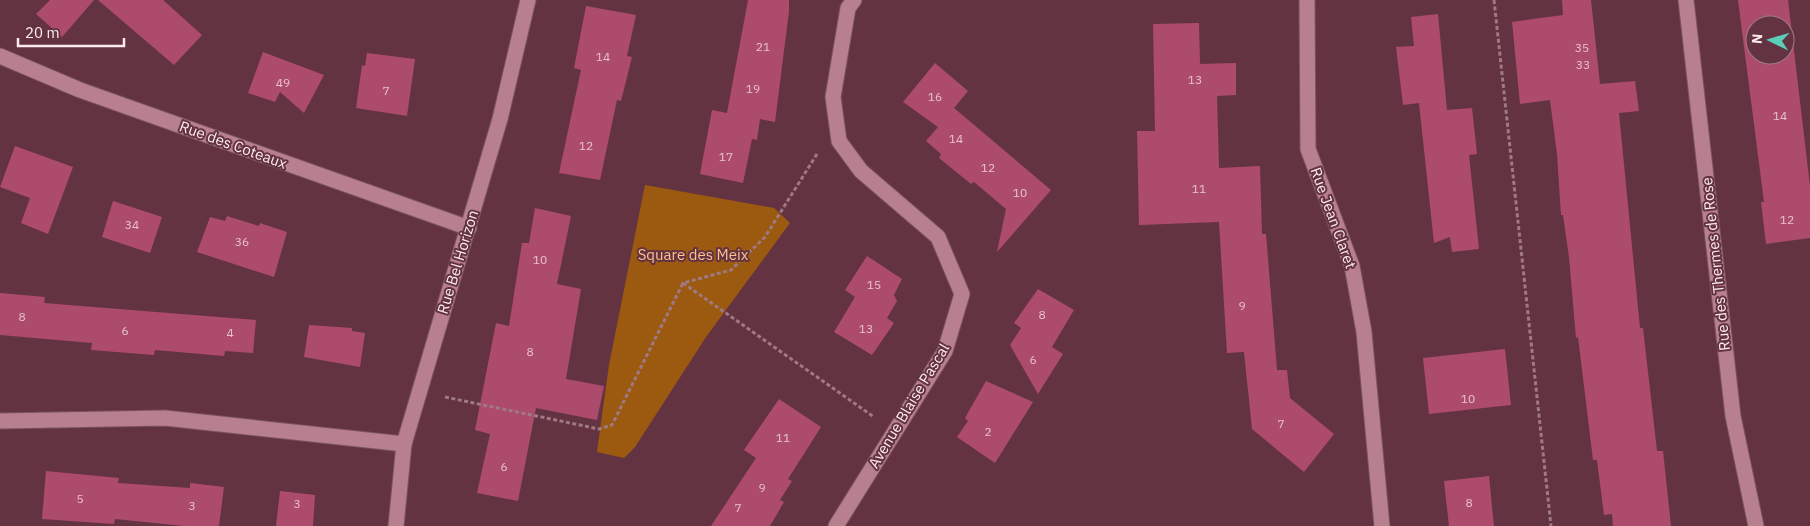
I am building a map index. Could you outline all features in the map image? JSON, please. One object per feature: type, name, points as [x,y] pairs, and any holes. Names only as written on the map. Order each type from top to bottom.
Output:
[{"type":"street","name":"Rue Bel Horizon","points":[[396,526],[404,444],[500,119],[528,0]]},
{"type":"street","name":"Avenue Blaise Pascal","points":[[836,526],[945,351],[962,294],[938,237],[861,171],[839,141],[833,97],[848,8],[854,0]]},
{"type":"street","name":"Rue Jean Claret","points":[[1307,0],[1308,148],[1352,266],[1364,332],[1382,526]]},
{"type":"street","name":"Rue des Thermes de Rose","points":[[1686,0],[1733,416],[1756,526]]},
{"type":"street","name":"Rue des Coteaux","points":[[0,56],[80,90],[469,228]]},
{"type":"street","points":[[0,421],[165,418],[404,444]]},
{"type":"path","points":[[1494,0],[1551,526]]},
{"type":"path","points":[[418,396],[439,395],[599,429],[612,425],[683,283],[731,270],[765,237],[836,124]]},
{"type":"path","points":[[683,283],[895,432]]},
{"type":"green space","name":"Square des Meix","points":[[645,185],[774,208],[790,223],[706,337],[635,447],[624,458],[597,452],[609,365]]},
{"type":"building","points":[[50,0],[94,0],[62,37],[36,14]]},
{"type":"building","points":[[98,0],[163,0],[202,35],[174,65]]},
{"type":"building","points":[[748,0],[789,0],[789,11],[775,122],[760,119],[757,140],[752,139],[743,183],[700,174],[712,110],[727,113]]},
{"type":"building","points":[[1562,0],[1591,0],[1600,84],[1635,81],[1639,111],[1619,113],[1640,328],[1643,328],[1657,451],[1663,451],[1671,526],[1613,526],[1612,514],[1604,515],[1597,460],[1593,460],[1578,337],[1576,338],[1569,257],[1563,215],[1561,215],[1557,154],[1550,100],[1520,104],[1512,22],[1563,15]]},
{"type":"building","points":[[1738,0],[1788,0],[1790,15],[1745,15],[1745,54]]},
{"type":"building","points":[[586,6],[636,15],[627,56],[632,57],[621,101],[617,100],[600,180],[559,173],[581,70],[574,68]]},
{"type":"building","points":[[1438,14],[1447,110],[1472,108],[1477,154],[1469,155],[1479,249],[1452,252],[1450,237],[1434,243],[1419,103],[1403,105],[1396,47],[1414,46],[1411,17]]},
{"type":"building","points":[[1199,23],[1200,64],[1236,63],[1236,95],[1217,96],[1219,168],[1260,166],[1262,234],[1266,234],[1277,370],[1287,370],[1290,398],[1334,434],[1304,472],[1252,429],[1244,352],[1227,353],[1219,222],[1139,225],[1137,131],[1155,131],[1153,24]]},
{"type":"building","points":[[263,52],[324,75],[304,113],[280,92],[275,102],[248,93]]},
{"type":"building","points":[[367,53],[415,59],[407,116],[356,108],[362,65],[365,66]]},
{"type":"building","points":[[1795,59],[1810,186],[1810,238],[1766,244],[1761,202],[1764,202],[1746,65],[1795,65]]},
{"type":"building","points":[[935,63],[968,91],[954,108],[1051,190],[997,252],[1006,209],[974,182],[971,184],[939,158],[941,154],[926,141],[938,127],[903,102]]},
{"type":"building","points":[[15,146],[73,167],[48,234],[21,223],[30,198],[0,187]]},
{"type":"building","points":[[113,201],[162,217],[150,253],[102,237]]},
{"type":"building","points":[[535,208],[571,216],[557,284],[581,289],[566,379],[604,386],[597,420],[536,408],[518,501],[477,493],[490,434],[475,430],[496,323],[509,326],[522,243],[529,243]]},
{"type":"building","points":[[227,216],[259,226],[260,223],[287,232],[274,277],[197,252],[210,217],[225,221]]},
{"type":"building","points":[[867,256],[902,279],[894,295],[897,301],[887,318],[894,323],[872,355],[834,332],[855,297],[845,290]]},
{"type":"building","points":[[1038,289],[1074,310],[1052,347],[1063,354],[1038,394],[1010,345],[1021,328],[1014,323]]},
{"type":"building","points":[[0,293],[45,297],[44,303],[256,320],[253,353],[225,351],[224,356],[155,350],[154,355],[91,350],[92,343],[0,335]]},
{"type":"building","points":[[309,325],[352,328],[352,331],[365,333],[360,367],[304,357]]},
{"type":"building","points":[[1505,349],[1511,405],[1429,414],[1423,358]]},
{"type":"building","points":[[986,381],[1033,402],[995,463],[957,437],[968,421],[965,418]]},
{"type":"building","points":[[779,399],[821,427],[788,479],[792,481],[780,500],[784,502],[770,526],[711,526],[756,458],[744,450]]},
{"type":"building","points":[[46,471],[119,478],[118,483],[190,488],[190,483],[224,487],[219,526],[184,526],[115,519],[114,524],[42,519]]},
{"type":"building","points":[[1489,476],[1494,526],[1449,526],[1444,481]]},
{"type":"building","points":[[280,491],[315,495],[313,526],[276,526]]}]
